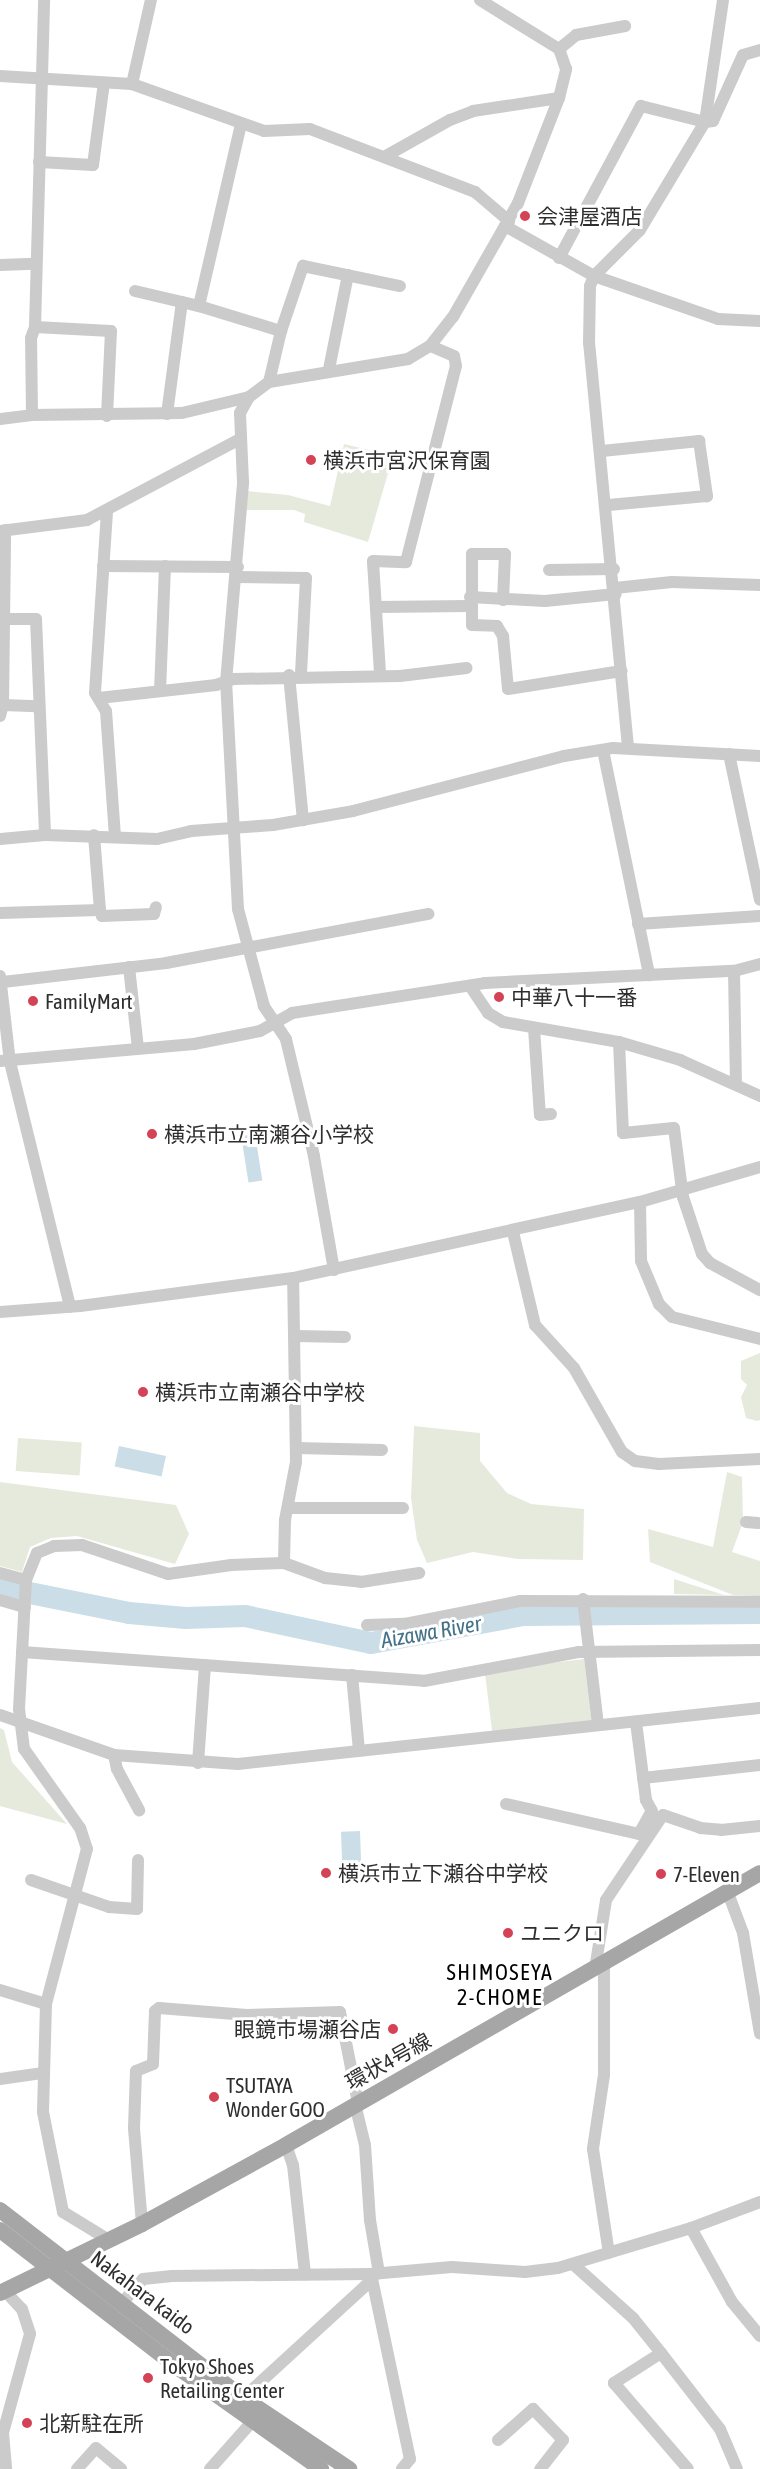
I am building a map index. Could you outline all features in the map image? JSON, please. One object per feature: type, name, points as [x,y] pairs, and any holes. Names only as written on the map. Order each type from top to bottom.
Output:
[{"type":"main road","name":"環状4号線","points":[[2,2292],[142,2224],[286,2145],[600,1967],[760,1873]]},
{"type":"main road","name":"Nakahara kaido","points":[[0,2210],[59,2266],[257,2415],[321,2469]]},
{"type":"main road","name":"Nakahara kaido","points":[[0,2230],[123,2302],[243,2398],[257,2415],[349,2469]]},
{"type":"street","points":[[32,415],[31,338],[35,327],[34,264],[44,0]]},
{"type":"street","points":[[132,84],[151,0]]},
{"type":"street","points":[[334,1270],[314,1156],[286,1039],[264,1006],[238,909],[225,682],[237,572],[243,482],[238,440],[240,412],[249,397],[269,382],[329,369],[408,359],[430,346],[453,317],[507,224],[559,99],[566,69],[559,49],[480,0]]},
{"type":"street","points":[[628,747],[608,505],[590,343],[590,286],[594,276],[640,230],[705,122],[723,0]]},
{"type":"street","points":[[559,49],[576,35],[625,26]]},
{"type":"street","points":[[559,258],[641,106],[705,122],[718,117],[743,55],[760,50]]},
{"type":"street","points":[[0,76],[132,84],[264,131],[310,129],[475,192],[507,224],[559,258],[594,276],[718,319],[760,321]]},
{"type":"street","points":[[39,162],[93,165],[104,83]]},
{"type":"street","points":[[384,158],[450,120],[473,111],[559,99]]},
{"type":"street","points":[[199,306],[241,124]]},
{"type":"street","points":[[0,265],[34,264]]},
{"type":"street","points":[[269,382],[281,331],[303,266],[400,286]]},
{"type":"street","points":[[329,369],[348,275]]},
{"type":"street","points":[[135,291],[199,306],[281,331]]},
{"type":"street","points":[[167,414],[182,302]]},
{"type":"street","points":[[35,327],[111,331],[107,416]]},
{"type":"street","points":[[380,673],[373,561],[405,562],[456,366],[454,356],[430,346]]},
{"type":"street","points":[[0,419],[32,415],[167,414],[249,397]]},
{"type":"street","points":[[37,706],[2,711],[2,530],[57,526],[107,512],[238,440]]},
{"type":"street","points":[[602,451],[699,441],[707,496],[608,505]]},
{"type":"street","points":[[107,512],[95,693],[106,711],[115,836]]},
{"type":"street","points":[[503,600],[505,554],[472,554],[469,601],[472,625],[497,626],[503,636],[508,689],[622,671]]},
{"type":"street","points":[[103,566],[165,566],[306,578],[295,675],[303,820]]},
{"type":"street","points":[[160,691],[165,566]]},
{"type":"street","points":[[549,570],[614,569]]},
{"type":"street","points":[[376,607],[469,601],[545,601],[672,582],[760,585]]},
{"type":"street","points":[[3,619],[36,619],[37,706],[45,772],[45,835]]},
{"type":"street","points":[[99,698],[295,675],[380,673],[400,676],[467,668]]},
{"type":"street","points":[[0,839],[45,835],[157,838],[191,831],[234,829],[303,820],[603,750],[628,747],[654,752],[760,756]]},
{"type":"street","points":[[603,750],[649,975]]},
{"type":"street","points":[[729,754],[760,900]]},
{"type":"street","points":[[94,835],[99,910],[102,916],[154,914],[156,907]]},
{"type":"street","points":[[0,913],[99,910]]},
{"type":"street","points":[[70,1307],[5,1061],[1,979],[129,967],[249,948],[428,914]]},
{"type":"street","points":[[638,924],[760,916]]},
{"type":"street","points":[[5,1061],[194,1044],[261,1031],[292,1013],[470,986],[734,971],[760,964]]},
{"type":"street","points":[[129,967],[138,1049]]},
{"type":"street","points":[[734,971],[736,1083]]},
{"type":"street","points":[[470,986],[488,1013],[503,1022],[619,1042],[736,1083],[760,1096]]},
{"type":"street","points":[[534,1028],[540,1114],[551,1114]]},
{"type":"street","points":[[619,1042],[622,1133],[674,1128],[682,1188],[694,1238],[702,1254],[746,1286],[760,1290]]},
{"type":"street","points":[[0,1312],[70,1307],[293,1278],[513,1232],[640,1202],[760,1167]]},
{"type":"street","points":[[640,1202],[641,1262],[658,1304],[672,1317],[760,1339]]},
{"type":"street","points":[[513,1232],[535,1325],[574,1368],[622,1452],[635,1461],[659,1464],[760,1459]]},
{"type":"street","points":[[284,1563],[296,1448],[296,1336],[293,1278]]},
{"type":"street","points":[[296,1336],[345,1337]]},
{"type":"street","points":[[296,1390],[343,1390]]},
{"type":"street","points":[[296,1448],[382,1450]]},
{"type":"street","points":[[288,1508],[404,1508]]},
{"type":"street","points":[[109,2240],[63,2212],[43,2112],[42,2073],[46,2004],[87,1849],[80,1828],[24,1749],[21,1722],[26,1583],[37,1553],[54,1546],[82,1545],[168,1574],[231,1565],[284,1563],[326,1578],[361,1582],[419,1573]]},
{"type":"street","points":[[0,1573],[26,1583]]},
{"type":"street","points":[[0,1600],[25,1604]]},
{"type":"street","points":[[367,1625],[405,1624],[520,1601],[760,1602]]},
{"type":"street","points":[[583,1603],[583,1622],[598,1725]]},
{"type":"street","points":[[22,1652],[424,1681],[589,1652],[760,1650]]},
{"type":"street","points":[[198,1763],[205,1665]]},
{"type":"street","points":[[352,1675],[359,1751]]},
{"type":"street","points":[[0,1715],[114,1755],[198,1763],[238,1764],[760,1708]]},
{"type":"street","points":[[506,1804],[639,1834],[652,1811],[643,1778],[636,1722]]},
{"type":"street","points":[[114,1755],[117,1769],[139,1810]]},
{"type":"street","points":[[643,1778],[760,1766]]},
{"type":"street","points":[[609,2253],[593,2149],[604,2075],[600,1967],[606,1900],[663,1815],[699,1828],[722,1830],[760,1826]]},
{"type":"street","points":[[31,1880],[109,1907],[137,1909],[138,1860]]},
{"type":"street","points":[[728,1893],[743,1933],[760,2034]]},
{"type":"street","points":[[0,1990],[46,2004]]},
{"type":"street","points":[[142,2224],[135,2128],[136,2071],[153,2064],[155,2011],[159,2008],[247,2015],[340,2012],[365,2145],[364,2165],[374,2276],[410,2459],[402,2469]]},
{"type":"street","points":[[0,2079],[42,2073]]},
{"type":"street","points":[[286,2145],[295,2176],[305,2274]]},
{"type":"street","points":[[123,2302],[143,2279],[305,2274],[374,2276],[452,2267],[525,2272],[573,2264],[691,2228],[760,2202]]},
{"type":"street","points":[[691,2228],[732,2302],[760,2336]]},
{"type":"street","points":[[573,2264],[633,2318],[720,2429],[737,2469]]},
{"type":"street","points":[[243,2398],[374,2276]]},
{"type":"street","points":[[2,2292],[22,2309],[30,2334],[3,2433],[6,2469]]},
{"type":"street","points":[[661,2353],[614,2384],[688,2469]]},
{"type":"street","points":[[498,2440],[532,2409],[563,2440],[540,2469]]},
{"type":"street","points":[[210,2469],[257,2415]]},
{"type":"street","points":[[77,2469],[96,2448],[121,2469]]},
{"type":"shaded area","points":[[344,444],[393,456],[368,542],[304,522],[305,514],[294,510],[246,510],[246,491],[288,495],[330,506]]},
{"type":"shaded area","points":[[760,1353],[760,1420],[757,1421],[746,1418],[741,1397],[747,1385],[741,1379],[741,1361]]},
{"type":"shaded area","points":[[414,1426],[480,1433],[480,1461],[507,1493],[531,1504],[584,1509],[583,1560],[518,1559],[473,1552],[427,1563],[417,1540],[411,1498]]},
{"type":"shaded area","points":[[18,1438],[82,1442],[80,1475],[16,1471]]},
{"type":"shaded area","points":[[727,1472],[742,1477],[743,1522],[732,1552],[760,1561],[760,1596],[733,1595],[650,1562],[648,1529],[713,1547]]},
{"type":"shaded area","points":[[0,1482],[176,1505],[189,1534],[175,1564],[77,1536],[51,1538],[30,1547],[22,1572],[0,1566]]},
{"type":"shaded area","points":[[674,1579],[724,1595],[674,1594]]},
{"type":"shaded area","points":[[584,1659],[592,1722],[492,1734],[485,1671]]},
{"type":"shaded area","points":[[0,1728],[4,1730],[12,1762],[67,1824],[0,1806]]},
{"type":"water","points":[[255,1134],[262,1180],[249,1183],[241,1136]]},
{"type":"water","points":[[119,1446],[166,1456],[162,1477],[115,1467]]},
{"type":"water","points":[[360,1831],[362,1877],[343,1878],[341,1832]]},
{"type":"waterway","name":"Aizawa River","points":[[0,1587],[129,1613],[186,1618],[245,1616],[371,1643],[523,1615],[760,1613]]},
{"type":"place","name":"会津屋酒店","points":[[525,216]]},
{"type":"place","name":"横浜市宮沢保育園","points":[[311,460]]},
{"type":"place","name":"中華八十一番","points":[[499,997]]},
{"type":"place","name":"FamilyMart","points":[[33,1001]]},
{"type":"place","name":"横浜市立南瀬谷小学校","points":[[152,1134]]},
{"type":"place","name":"横浜市立南瀬谷中学校","points":[[143,1392]]},
{"type":"place","name":"横浜市立下瀬谷中学校","points":[[326,1873]]},
{"type":"place","name":"7-Eleven","points":[[661,1874]]},
{"type":"place","name":"ユニクロ","points":[[508,1933]]},
{"type":"place","name":"眼鏡市場瀬谷店","points":[[393,2029]]},
{"type":"place","name":"TSUTAYA Wonder GOO","points":[[214,2097]]},
{"type":"place","name":"Tokyo Shoes Retailing Center","points":[[148,2378]]},
{"type":"place","name":"北新駐在所","points":[[27,2423]]},
{"type":"district","name":"SHIMOSEYA 2-CHOME","points":[[500,1985]]}]
